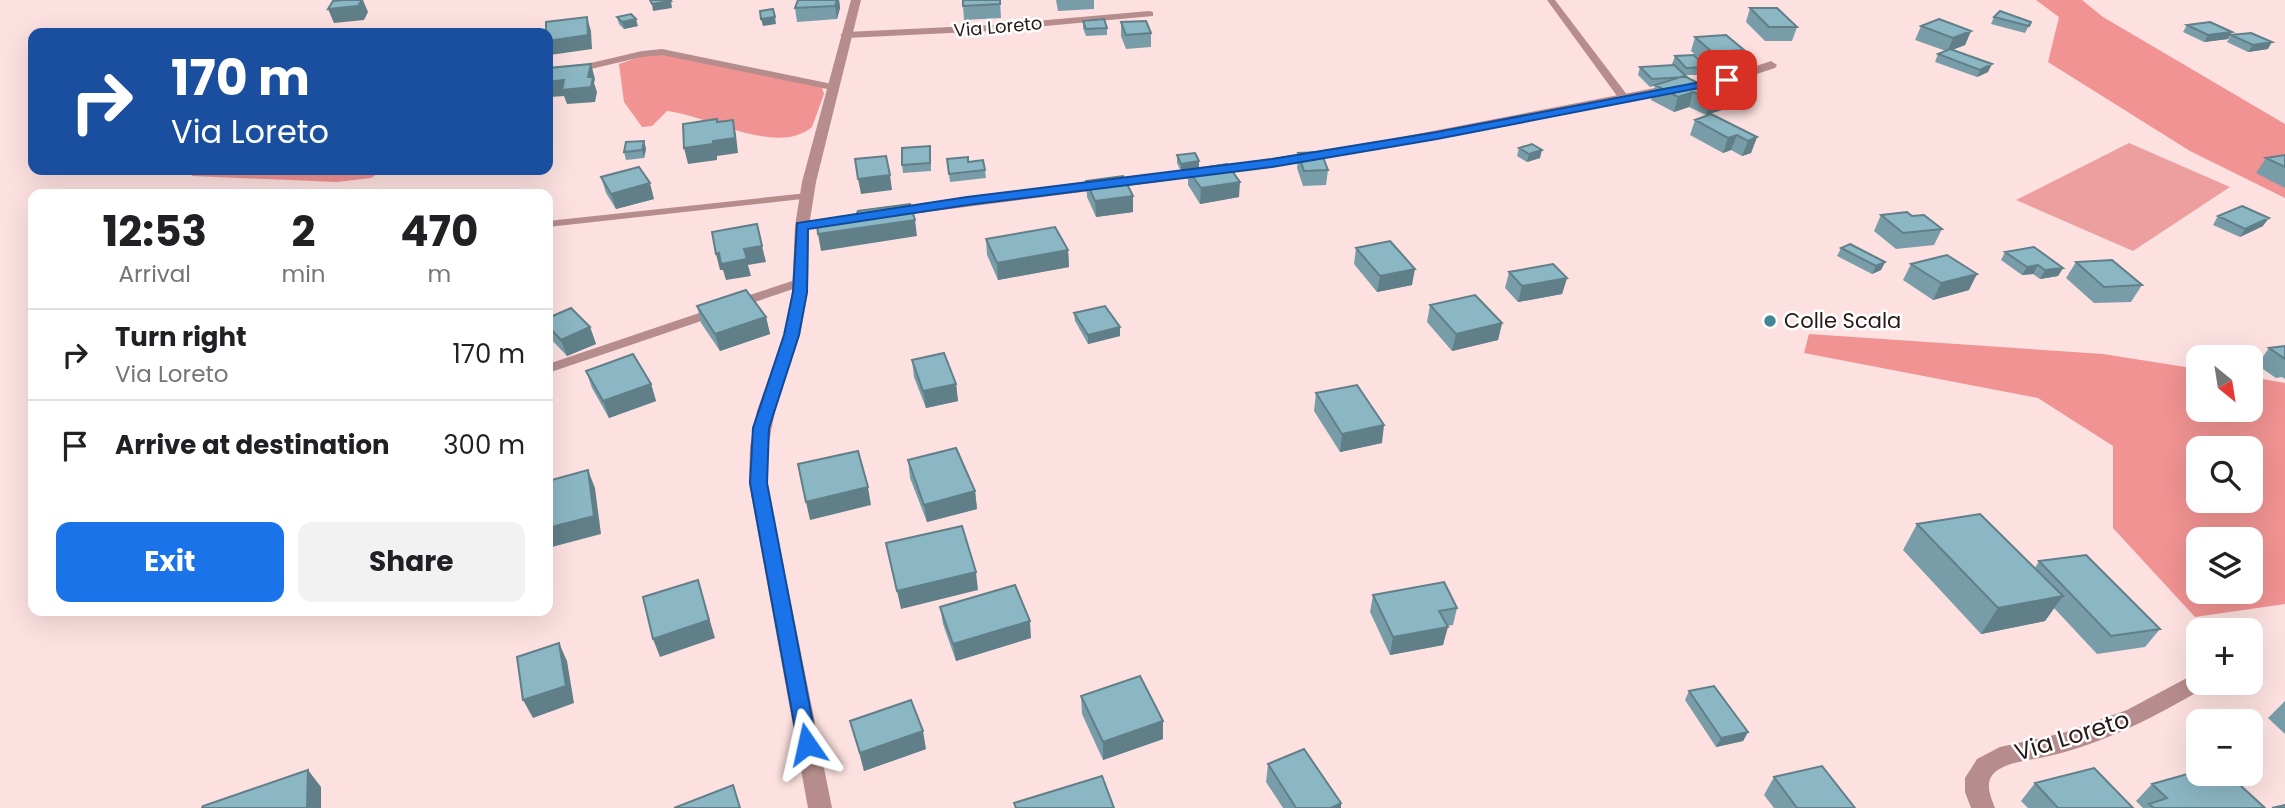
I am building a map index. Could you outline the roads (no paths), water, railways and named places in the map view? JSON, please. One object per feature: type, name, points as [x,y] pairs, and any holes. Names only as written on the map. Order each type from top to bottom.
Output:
[{"type":"street","points":[[820,808],[758,483],[761,428],[792,335],[809,225],[807,196],[832,87],[856,0]]},
{"type":"street","name":"Via Loreto","points":[[846,36],[978,29],[1149,14]]},
{"type":"street","points":[[871,216],[1004,196],[1248,167],[1720,82],[1771,65]]},
{"type":"street","name":"Via Loreto","points":[[1983,808],[1977,792],[1977,778],[1985,766],[2000,757],[2063,743],[2135,717],[2186,688]]},
{"type":"lane","points":[[1551,0],[1624,99]]},
{"type":"lane","points":[[553,75],[642,54],[662,52],[832,87]]},
{"type":"lane","points":[[553,223],[807,196]]},
{"type":"lane","points":[[553,367],[801,282]]},
{"type":"place","name":"Colle Scala","points":[[1770,321]]}]
